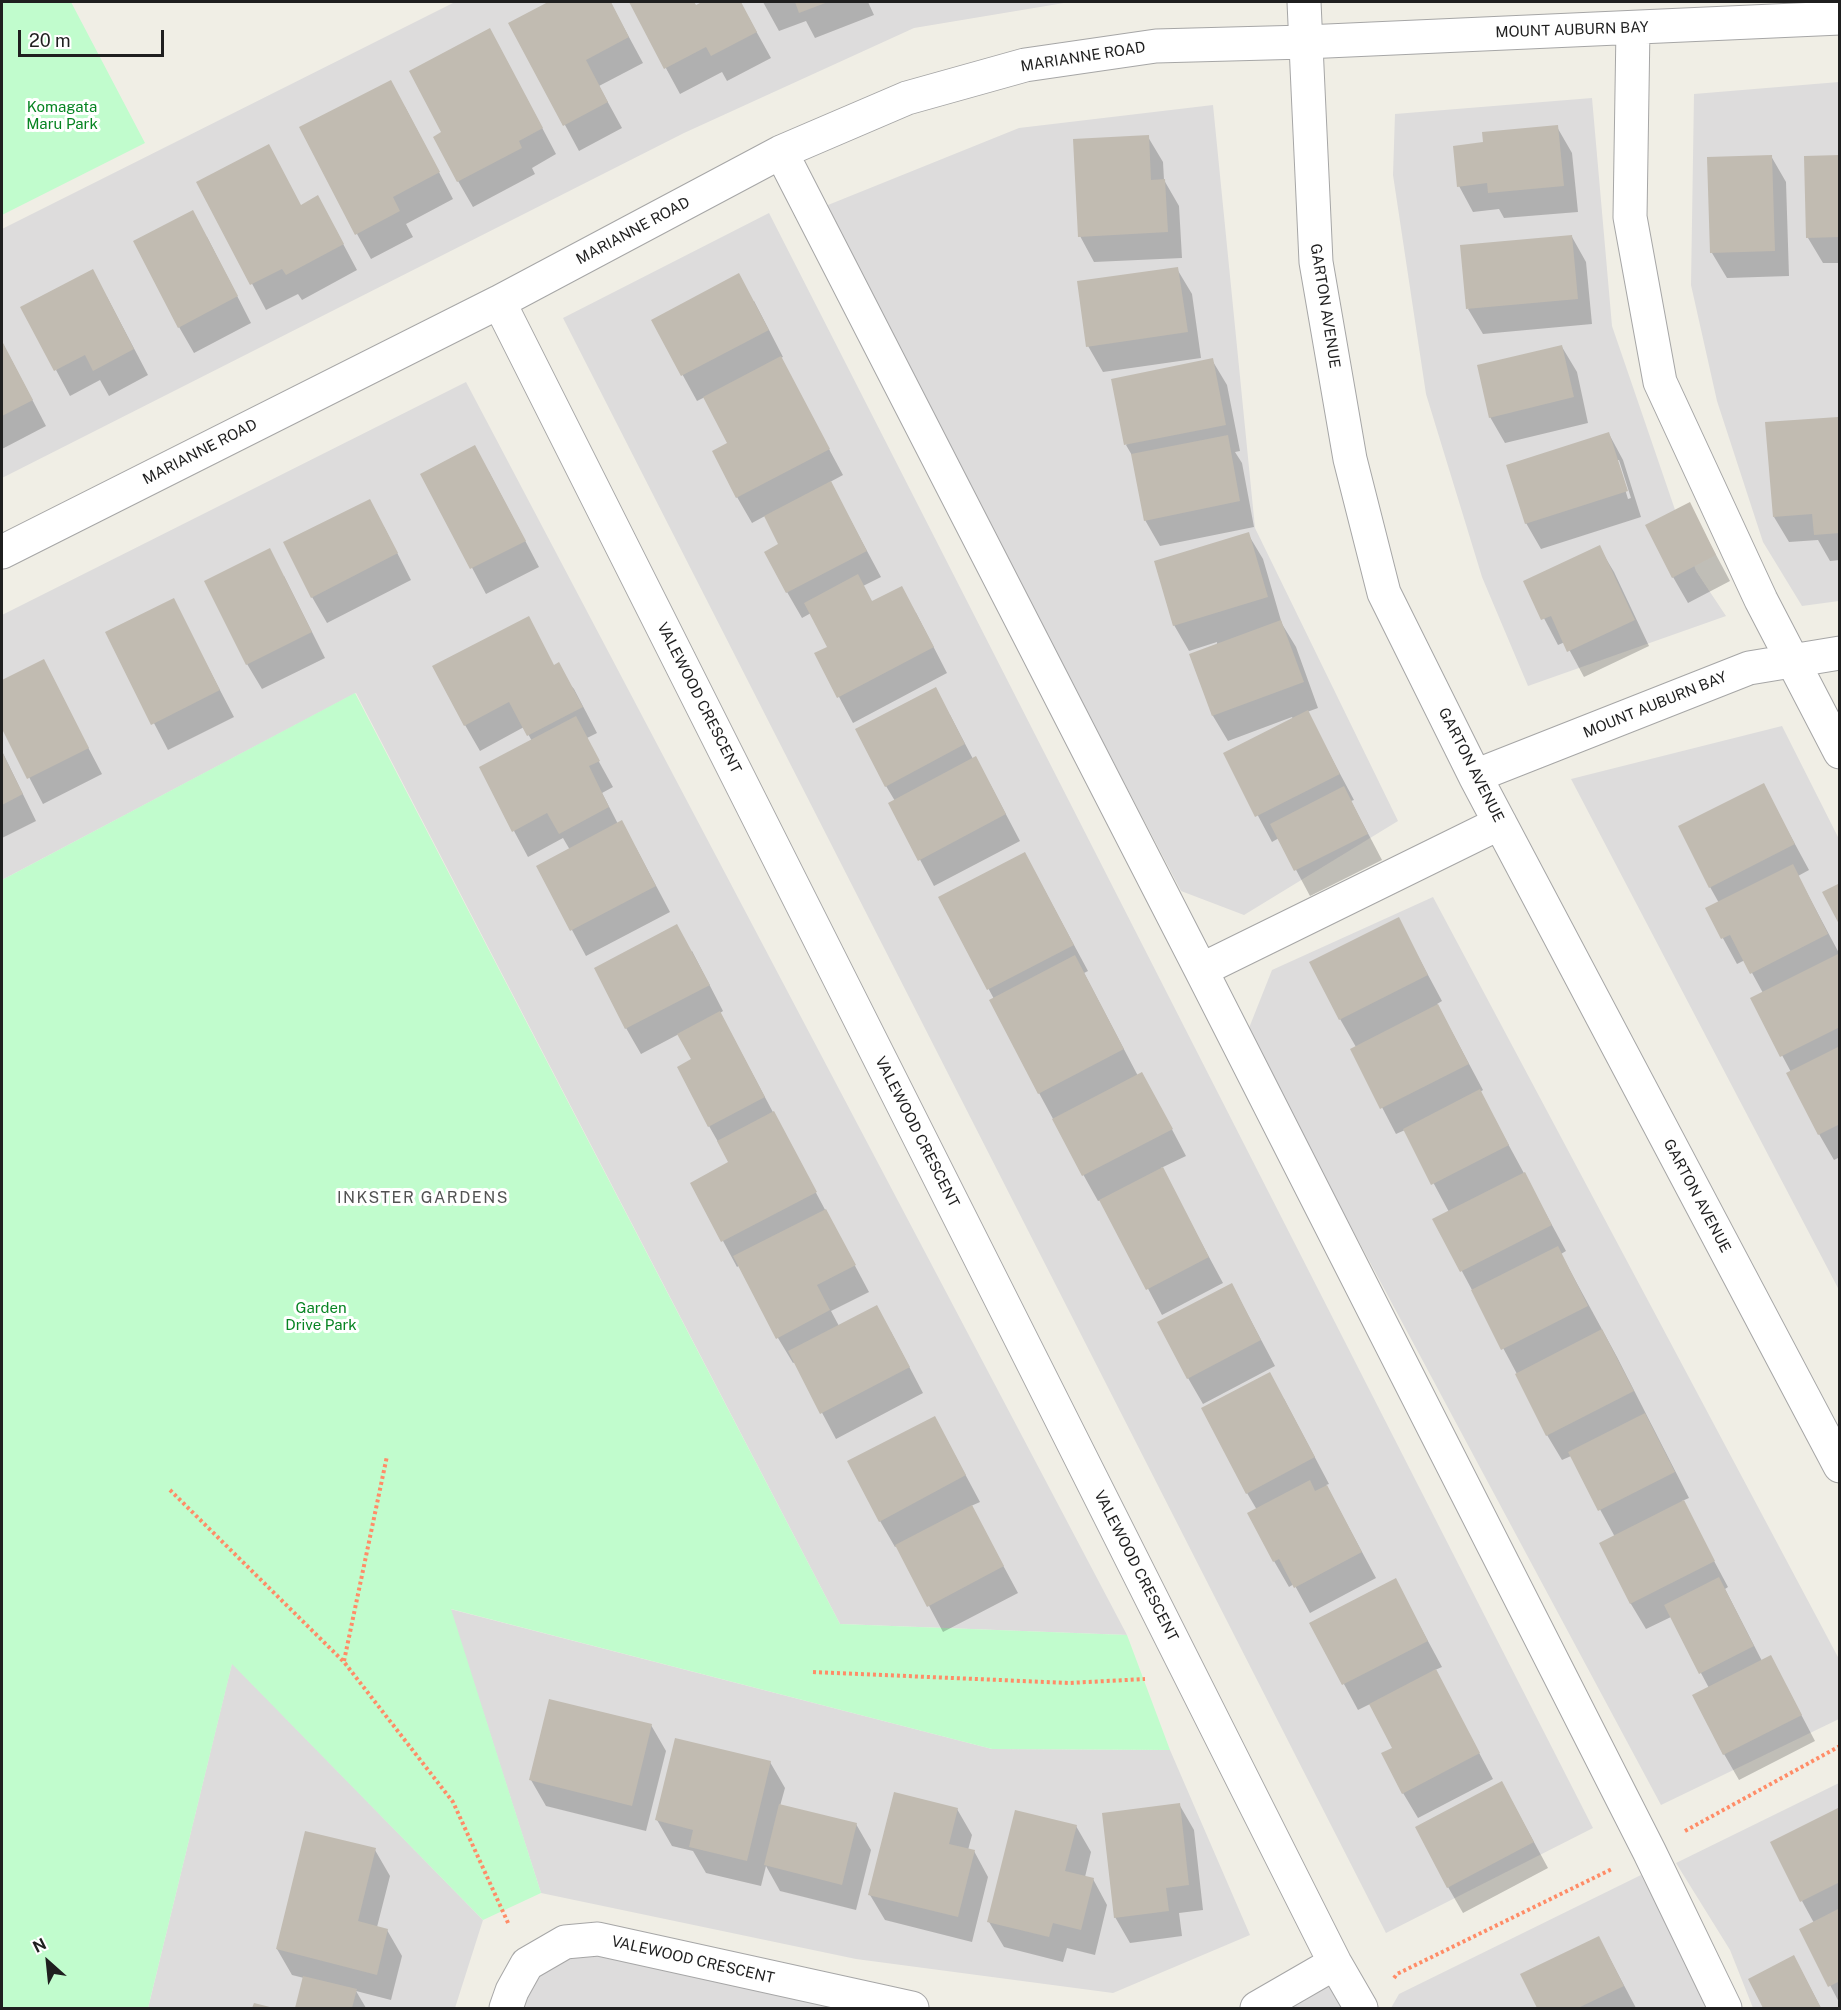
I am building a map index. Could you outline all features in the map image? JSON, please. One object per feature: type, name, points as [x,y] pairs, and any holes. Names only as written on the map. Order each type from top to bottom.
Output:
[{"type":"street","name":"GARTON AVENUE","points":[[1304,2],[1316,262],[1350,459],[1384,593],[1475,776],[1839,1466]]},
{"type":"street","name":"MOUNT AUBURN BAY","points":[[1305,42],[1839,18]]},
{"type":"street","points":[[1633,28],[1630,218],[1660,382],[1761,600],[1839,752]]},
{"type":"street","name":"MARIANNE ROAD","points":[[2,552],[500,302],[781,152],[907,98],[1025,65],[1156,46],[1305,42]]},
{"type":"street","points":[[781,152],[1201,970],[1649,1851],[1725,2008]]},
{"type":"street","name":"VALEWOOD CRESCENT","points":[[500,302],[1335,1963],[1361,2008]]},
{"type":"street","name":"MOUNT AUBURN BAY","points":[[1475,776],[1749,668],[1839,653]]},
{"type":"street","points":[[1201,970],[1500,823]]},
{"type":"street","name":"VALEWOOD CRESCENT","points":[[527,1964],[565,1942],[598,1938],[912,2008]]},
{"type":"street","points":[[1257,2008],[1335,1963]]},
{"type":"street","points":[[506,2008],[512,1991],[527,1964]]},
{"type":"path","points":[[344,1662],[387,1456]]},
{"type":"path","points":[[170,1490],[344,1662],[453,1802],[527,1964]]},
{"type":"path","points":[[813,1672],[1069,1683],[1191,1677]]},
{"type":"path","points":[[1390,1983],[1397,1974],[1649,1851],[1839,1746]]},
{"type":"shaded area","points":[[455,2],[1070,2],[914,28],[684,133],[2,478],[2,229]]},
{"type":"shaded area","points":[[1839,82],[1839,601],[1802,606],[1763,542],[1717,401],[1691,285],[1694,94]]},
{"type":"shaded area","points":[[1592,98],[1612,326],[1696,571],[1726,616],[1528,686],[1482,577],[1426,394],[1393,175],[1395,114]]},
{"type":"shaded area","points":[[1213,105],[1255,528],[1398,821],[1244,915],[1181,891],[823,207],[1019,128]]},
{"type":"shaded area","points":[[769,213],[1593,1828],[1386,1933],[563,318]]},
{"type":"shaded area","points":[[466,382],[1127,1635],[840,1624],[356,693],[2,880],[2,615]]},
{"type":"shaded area","points":[[1782,726],[1839,839],[1839,1290],[1571,779]]},
{"type":"shaded area","points":[[1433,897],[1839,1659],[1839,1719],[1661,1805],[1247,1033],[1272,970]]},
{"type":"shaded area","points":[[450,1609],[992,1749],[1170,1750],[1250,1935],[1113,1993],[856,1959],[541,1893]]},
{"type":"shaded area","points":[[232,1663],[483,1920],[455,2008],[148,2008]]},
{"type":"shaded area","points":[[1839,1783],[1839,2008],[1753,2008],[1730,1950],[1676,1863]]},
{"type":"shaded area","points":[[1641,1875],[1709,2008],[1391,2008],[1399,1994]]},
{"type":"shaded area","points":[[598,1953],[840,2008],[523,2008],[535,1976],[566,1956]]},
{"type":"shaded area","points":[[1335,1978],[1351,2008],[1284,2008]]},
{"type":"green space","name":"Komagata Maru Park","points":[[2,2],[71,2],[145,143],[2,215]]},
{"type":"green space","name":"Garden Drive Park","points":[[355,693],[840,1624],[1127,1635],[1170,1750],[992,1749],[451,1609],[541,1893],[483,1920],[232,1664],[148,2008],[2,2008],[2,880]]},
{"type":"building","points":[[548,2],[611,2],[629,37],[586,60],[608,102],[563,126],[508,23]]},
{"type":"building","points":[[629,2],[694,2],[696,5],[702,2],[741,2],[757,32],[711,56],[706,47],[664,69]]},
{"type":"building","points":[[795,2],[828,2],[799,13]]},
{"type":"building","points":[[490,28],[543,128],[519,141],[522,148],[457,182],[433,137],[441,132],[409,71]]},
{"type":"building","points":[[391,80],[440,172],[393,197],[400,211],[355,235],[299,127]]},
{"type":"building","points":[[1558,125],[1564,186],[1488,193],[1487,183],[1457,187],[1453,146],[1483,142],[1482,132]]},
{"type":"building","points":[[1149,135],[1151,180],[1165,179],[1168,232],[1078,237],[1073,139]]},
{"type":"building","points":[[269,144],[301,205],[318,195],[344,244],[286,275],[282,269],[250,285],[196,182]]},
{"type":"building","points":[[1772,155],[1775,251],[1710,253],[1707,157]]},
{"type":"building","points":[[1840,155],[1840,237],[1806,238],[1804,156]]},
{"type":"building","points":[[193,210],[238,296],[178,328],[133,241]]},
{"type":"building","points":[[1572,235],[1578,299],[1466,309],[1460,245]]},
{"type":"building","points":[[1178,267],[1188,332],[1086,347],[1077,281]]},
{"type":"building","points":[[93,269],[134,349],[93,371],[85,355],[54,371],[20,307]]},
{"type":"building","points":[[739,273],[769,330],[681,376],[651,320]]},
{"type":"building","points":[[2,341],[33,400],[2,416]]},
{"type":"building","points":[[1562,345],[1574,397],[1489,418],[1477,365]]},
{"type":"building","points":[[781,356],[830,449],[736,498],[712,451],[727,443],[703,397]]},
{"type":"building","points":[[1213,358],[1226,425],[1124,445],[1111,379]]},
{"type":"building","points":[[1838,417],[1840,533],[1814,535],[1812,514],[1773,517],[1765,422]]},
{"type":"building","points":[[1609,432],[1628,491],[1525,524],[1506,465]]},
{"type":"building","points":[[1228,435],[1240,501],[1144,521],[1131,454]]},
{"type":"building","points":[[475,445],[526,541],[470,569],[420,474]]},
{"type":"building","points":[[831,481],[867,551],[786,593],[764,552],[778,544],[764,516]]},
{"type":"building","points":[[370,499],[398,553],[311,598],[283,542]]},
{"type":"building","points":[[1690,502],[1716,555],[1672,578],[1645,525]]},
{"type":"building","points":[[1249,532],[1268,597],[1173,626],[1154,561]]},
{"type":"building","points":[[1600,545],[1635,620],[1567,652],[1551,616],[1541,620],[1523,581]]},
{"type":"building","points":[[270,548],[312,632],[246,665],[204,581]]},
{"type":"building","points":[[858,574],[872,601],[902,586],[934,647],[837,698],[814,653],[827,647],[804,603]]},
{"type":"building","points":[[174,598],[220,690],[151,725],[105,632]]},
{"type":"building","points":[[529,616],[554,665],[559,662],[583,707],[527,736],[509,702],[464,726],[432,666]]},
{"type":"building","points":[[1281,620],[1304,682],[1212,716],[1189,654]]},
{"type":"building","points":[[44,659],[89,748],[27,779],[2,729],[2,680]]},
{"type":"building","points":[[936,687],[965,744],[885,787],[855,729]]},
{"type":"building","points":[[1308,710],[1340,774],[1255,817],[1223,753]]},
{"type":"building","points":[[576,716],[600,761],[589,766],[609,807],[559,834],[547,813],[512,832],[479,767]]},
{"type":"building","points":[[2,752],[23,794],[2,805]]},
{"type":"building","points":[[976,756],[1006,814],[918,861],[888,803]]},
{"type":"building","points":[[1764,783],[1795,844],[1709,888],[1678,826]]},
{"type":"building","points":[[1344,786],[1368,834],[1294,871],[1270,824]]},
{"type":"building","points":[[622,820],[656,886],[570,931],[536,866]]},
{"type":"building","points":[[1025,852],[1074,945],[987,990],[938,897]]},
{"type":"building","points":[[1793,864],[1828,934],[1750,974],[1730,935],[1721,939],[1705,908]]},
{"type":"building","points":[[1840,883],[1840,926],[1822,892]]},
{"type":"building","points":[[1399,917],[1428,975],[1339,1020],[1309,962]]},
{"type":"building","points":[[677,924],[710,985],[625,1029],[594,968]]},
{"type":"building","points":[[1838,954],[1840,957],[1840,1027],[1780,1057],[1750,998]]},
{"type":"building","points":[[1075,955],[1124,1049],[1038,1094],[989,1000]]},
{"type":"building","points":[[1438,1004],[1469,1064],[1380,1109],[1350,1049]]},
{"type":"building","points":[[720,1011],[765,1097],[708,1127],[677,1067],[691,1059],[677,1034]]},
{"type":"building","points":[[1840,1046],[1840,1124],[1818,1135],[1786,1073]]},
{"type":"building","points":[[1142,1072],[1173,1129],[1082,1176],[1052,1119]]},
{"type":"building","points":[[1480,1089],[1509,1145],[1431,1185],[1403,1129]]},
{"type":"building","points":[[774,1111],[817,1192],[721,1242],[690,1183],[728,1162],[717,1141]]},
{"type":"building","points":[[1163,1167],[1209,1257],[1146,1290],[1099,1200]]},
{"type":"building","points":[[1525,1172],[1552,1225],[1460,1272],[1432,1219]]},
{"type":"building","points":[[826,1209],[856,1265],[817,1285],[830,1310],[776,1339],[733,1256]]},
{"type":"building","points":[[1558,1246],[1588,1306],[1501,1350],[1471,1290]]},
{"type":"building","points":[[1232,1283],[1261,1340],[1187,1379],[1157,1322]]},
{"type":"building","points":[[877,1305],[910,1367],[820,1414],[788,1351]]},
{"type":"building","points":[[1602,1329],[1634,1391],[1546,1436],[1515,1374]]},
{"type":"building","points":[[1270,1372],[1315,1457],[1246,1494],[1201,1408]]},
{"type":"building","points":[[1645,1413],[1675,1472],[1598,1511],[1568,1452]]},
{"type":"building","points":[[935,1416],[966,1475],[879,1522],[847,1461]]},
{"type":"building","points":[[1310,1480],[1315,1491],[1327,1485],[1362,1552],[1294,1588],[1279,1559],[1273,1562],[1247,1513]]},
{"type":"building","points":[[1684,1500],[1715,1561],[1630,1604],[1599,1543]]},
{"type":"building","points":[[972,1505],[1004,1566],[927,1607],[895,1545]]},
{"type":"building","points":[[1719,1577],[1754,1646],[1699,1674],[1664,1605]]},
{"type":"building","points":[[1396,1578],[1428,1641],[1342,1685],[1309,1623]]},
{"type":"building","points":[[1771,1655],[1802,1715],[1723,1755],[1692,1695]]},
{"type":"building","points":[[1436,1669],[1480,1753],[1402,1794],[1381,1753],[1392,1748],[1369,1704]]},
{"type":"building","points":[[549,1699],[652,1724],[632,1806],[529,1780]]},
{"type":"building","points":[[675,1738],[771,1761],[747,1861],[689,1847],[693,1830],[655,1820]]},
{"type":"building","points":[[1502,1781],[1534,1842],[1447,1888],[1415,1827]]},
{"type":"building","points":[[894,1792],[958,1808],[949,1844],[975,1850],[958,1917],[868,1895]]},
{"type":"building","points":[[1180,1803],[1189,1885],[1166,1888],[1169,1911],[1114,1918],[1102,1813]]},
{"type":"building","points":[[779,1804],[857,1823],[842,1885],[764,1865]]},
{"type":"building","points":[[1840,1807],[1840,1882],[1800,1902],[1770,1842]]},
{"type":"building","points":[[1015,1810],[1077,1825],[1065,1871],[1094,1878],[1081,1930],[1053,1923],[1049,1937],[987,1922]]},
{"type":"building","points":[[305,1831],[376,1848],[358,1921],[388,1929],[377,1975],[276,1949]]},
{"type":"building","points":[[1840,1908],[1840,1981],[1828,1987],[1799,1929]]},
{"type":"building","points":[[1599,1936],[1624,1986],[1578,2008],[1537,2008],[1520,1974]]},
{"type":"building","points":[[1794,1955],[1821,2008],[1763,2008],[1748,1979]]},
{"type":"building","points":[[303,1976],[357,1989],[352,2008],[295,2008]]},
{"type":"building","points":[[254,2003],[274,2008],[252,2008]]},
{"type":"district","name":"INKSTER GARDENS","points":[[423,1198]]}]
